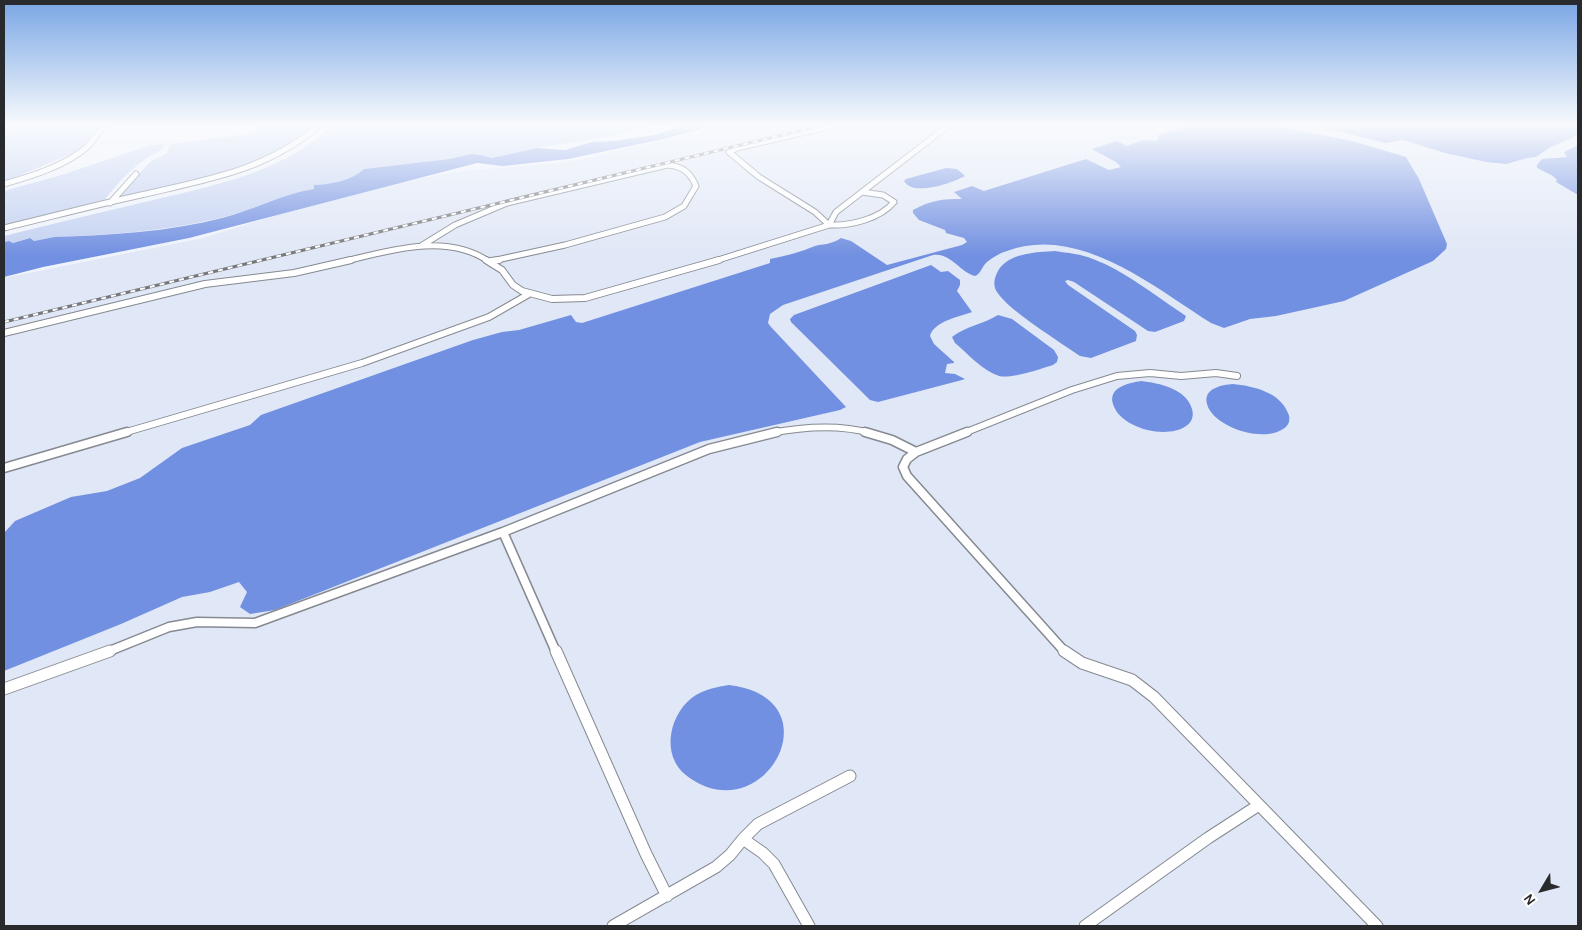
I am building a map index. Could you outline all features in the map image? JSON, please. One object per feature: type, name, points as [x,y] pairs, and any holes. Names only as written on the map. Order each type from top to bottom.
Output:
[{"type":"street","points":[[4,184],[44,168]]},
{"type":"street","points":[[4,228],[245,168]]},
{"type":"street","points":[[420,246],[456,225],[507,203],[653,168]]},
{"type":"street","points":[[490,262],[535,253],[646,223],[672,214],[686,204],[696,186],[694,179],[683,168]]},
{"type":"street","points":[[748,168],[815,212],[829,225]]},
{"type":"street","points":[[829,225],[836,212],[893,168]]},
{"type":"street","points":[[110,203],[136,174]]},
{"type":"street","points":[[4,333],[204,284],[294,273],[392,250],[420,246],[460,248],[475,252],[502,270],[516,287],[530,294],[552,299],[569,300],[605,294],[770,245],[829,225],[848,224],[878,214],[893,204],[893,200],[885,196],[862,192]]},
{"type":"street","points":[[4,468],[362,363],[494,315],[530,294]]},
{"type":"street","points":[[1237,376],[1216,373],[1180,376],[1150,373],[1117,376],[1072,390],[916,452],[905,463],[903,469],[907,476],[1065,652],[1082,663],[1119,674],[1142,687],[1377,926]]},
{"type":"street","points":[[4,689],[100,654],[169,626],[197,622],[254,623],[503,532],[710,449],[755,435],[801,428],[847,429],[885,437],[916,452]]},
{"type":"street","points":[[503,532],[646,854],[667,896]]},
{"type":"street","points":[[613,926],[716,867],[730,855],[750,830],[758,824],[850,776]]},
{"type":"street","points":[[1085,926],[1208,838],[1259,805]]},
{"type":"street","points":[[742,839],[763,852],[774,864],[809,926]]},
{"type":"shaded area","points":[[4,168],[37,168],[4,182]]},
{"type":"shaded area","points":[[81,168],[134,168],[104,201],[4,225],[4,191]]},
{"type":"shaded area","points":[[144,168],[236,168],[203,178],[117,197]]},
{"type":"shaded area","points":[[264,168],[369,168],[340,181],[314,186],[314,189],[302,191],[232,215],[200,222],[137,232],[54,237],[34,241],[29,238],[13,243],[9,241],[4,242],[4,236],[220,184]]},
{"type":"shaded area","points":[[491,168],[1538,168],[1553,176],[1561,186],[1578,195],[1578,926],[4,926],[4,278],[203,238],[299,208],[392,184],[460,171]]},
{"type":"water","points":[[456,168],[189,238],[43,267],[4,277],[4,242],[9,241],[13,243],[30,238],[34,241],[54,237],[160,230],[202,223],[234,215],[302,191],[314,189],[314,185],[340,181],[364,169]]},
{"type":"water","points":[[945,168],[957,169],[965,176],[942,185],[924,188],[909,186],[904,181]]},
{"type":"water","points":[[1056,168],[1109,170],[1115,168],[1413,168],[1447,244],[1446,249],[1433,261],[1344,301],[1276,316],[1250,319],[1224,328],[1211,323],[1115,263],[1088,252],[1061,246],[1034,245],[997,255],[987,262],[979,274],[975,276],[964,271],[945,256],[933,255],[783,305],[770,314],[768,323],[846,407],[840,410],[700,442],[275,610],[250,614],[240,607],[247,592],[239,582],[210,592],[182,597],[121,624],[4,671],[4,533],[15,521],[71,497],[107,491],[140,478],[182,448],[250,425],[261,415],[473,340],[502,332],[519,330],[571,315],[576,322],[582,323],[770,263],[770,259],[793,254],[817,245],[828,244],[841,238],[851,241],[887,265],[962,245],[967,242],[964,238],[946,233],[945,230],[919,220],[913,213],[913,210],[937,201],[962,199],[954,192],[972,186],[984,191]]},
{"type":"water","points":[[1538,168],[1578,168],[1578,195],[1556,182],[1557,180]]},
{"type":"water","points":[[1055,251],[1088,257],[1117,270],[1186,316],[1184,321],[1155,332],[1148,331],[1074,282],[1065,281],[1068,285],[1135,331],[1137,335],[1136,341],[1091,358],[1080,356],[1012,308],[997,292],[995,287],[997,273],[1007,261],[1022,255]]},
{"type":"water","points":[[931,265],[941,272],[948,271],[960,280],[957,291],[972,312],[942,323],[932,331],[930,336],[934,344],[954,362],[947,364],[945,373],[955,374],[965,379],[878,402],[870,400],[791,322],[790,319],[794,315]]},
{"type":"water","points":[[998,315],[1012,319],[1054,350],[1058,357],[1057,362],[1026,373],[1005,377],[999,376],[981,366],[955,343],[952,337],[957,333]]},
{"type":"water","points":[[1141,381],[1164,385],[1184,396],[1193,412],[1190,423],[1177,430],[1156,432],[1125,420],[1117,412],[1112,398],[1116,390],[1121,387]]},
{"type":"water","points":[[1233,384],[1265,391],[1279,400],[1289,415],[1287,426],[1274,433],[1252,433],[1228,426],[1219,420],[1211,412],[1207,404],[1208,394],[1214,388]]},
{"type":"water","points":[[729,685],[762,695],[779,713],[784,735],[778,757],[763,776],[741,788],[715,789],[687,776],[678,767],[673,757],[671,734],[674,722],[687,702],[704,691]]},
{"type":"railway","points":[[4,322],[643,168]]}]
